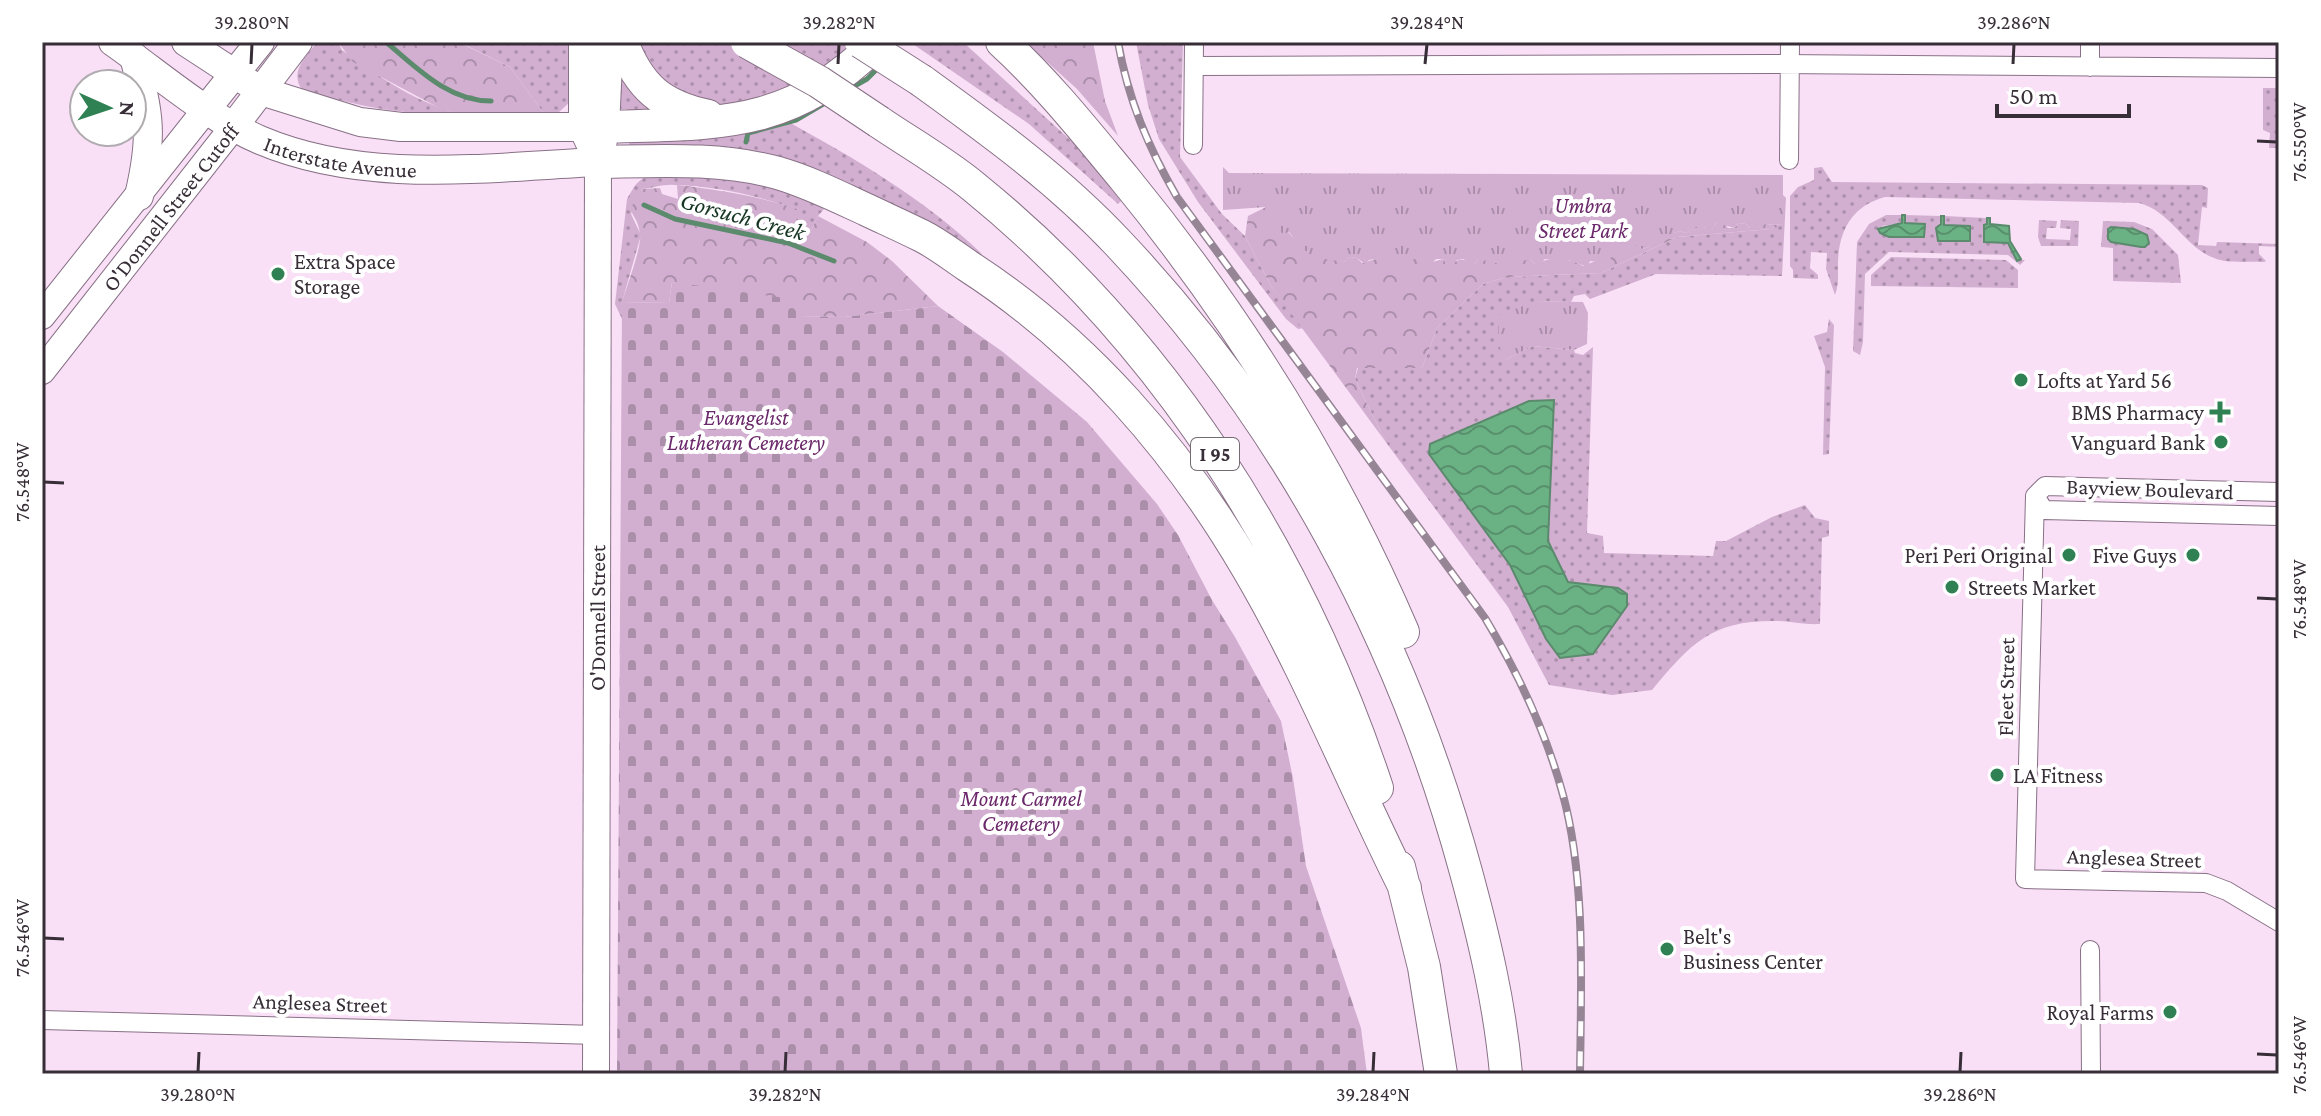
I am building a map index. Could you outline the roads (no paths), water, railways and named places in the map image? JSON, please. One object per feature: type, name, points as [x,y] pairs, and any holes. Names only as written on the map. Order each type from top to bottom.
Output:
[{"type":"highway","points":[[622,42],[633,67],[649,89],[671,105],[730,121]]},
{"type":"highway","name":"I 95","points":[[747,42],[819,82],[972,186],[1078,282],[1141,353],[1221,463],[1276,551],[1315,630],[1357,729],[1383,805],[1405,888],[1424,967],[1441,1074]]},
{"type":"highway","name":"I 95","points":[[861,42],[922,81],[1010,145],[1079,204],[1117,242],[1184,318],[1238,387],[1320,512],[1376,622],[1419,724],[1452,821],[1486,945],[1506,1074]]},
{"type":"highway","points":[[594,127],[730,121],[773,111],[810,95],[837,78],[878,42]]},
{"type":"highway","points":[[1002,42],[1074,117],[1149,209],[1213,294],[1307,439],[1380,578],[1447,734],[1452,821]]},
{"type":"highway","points":[[598,162],[673,160],[721,163],[778,173],[924,237],[987,278],[1041,319],[1109,381],[1154,435],[1208,507],[1247,567],[1289,642],[1405,888]]},
{"type":"main road","name":"Interstate Avenue","points":[[186,42],[261,91],[348,119],[401,127],[594,127]]},
{"type":"main road","name":"O'Donnell Street Cutoff","points":[[207,108],[260,42]]},
{"type":"main road","name":"O'Donnell Street Cutoff","points":[[234,126],[298,42]]},
{"type":"main road","name":"O'Donnell Street","points":[[583,42],[598,162]]},
{"type":"main road","name":"O'Donnell Street","points":[[594,127],[609,42]]},
{"type":"main road","name":"Interstate Avenue","points":[[124,50],[234,126],[261,140],[310,155],[382,168],[425,170],[598,162]]},
{"type":"main road","points":[[124,50],[148,107],[148,158],[139,196]]},
{"type":"street","points":[[1193,145],[1194,42]]},
{"type":"street","points":[[1789,160],[1790,42]]},
{"type":"street","points":[[2090,42],[2090,67]]},
{"type":"street","points":[[1194,66],[1790,64],[2279,68]]},
{"type":"street","name":"O'Donnell Street Cutoff","points":[[42,316],[207,108]]},
{"type":"street","name":"O'Donnell Street Cutoff","points":[[42,371],[234,126]]},
{"type":"street","name":"O'Donnell Street","points":[[596,1074],[598,162]]},
{"type":"street","name":"Bayview Boulevard","points":[[2279,492],[2045,486],[2035,496],[2044,510],[2279,516]]},
{"type":"street","name":"Fleet Street","points":[[2025,879],[2035,496]]},
{"type":"street","name":"Anglesea Street","points":[[2025,879],[2206,883],[2227,891],[2279,922]]},
{"type":"street","points":[[2090,950],[2091,1074]]},
{"type":"street","name":"Anglesea Street","points":[[42,1020],[596,1035]]},
{"type":"water","points":[[1902,215],[1905,215],[1905,223],[1925,224],[1924,237],[1889,237],[1880,233],[1878,229],[1902,223]]},
{"type":"water","points":[[1941,216],[1944,216],[1944,225],[1970,226],[1970,241],[1938,241],[1936,228],[1941,224]]},
{"type":"water","points":[[1987,218],[1990,218],[1990,224],[2009,226],[2010,241],[2021,259],[2017,261],[2008,243],[1984,242]]},
{"type":"water","points":[[2108,229],[2134,229],[2147,235],[2149,243],[2141,247],[2111,242]]},
{"type":"water","points":[[1554,400],[1548,541],[1568,582],[1618,588],[1627,594],[1627,606],[1593,654],[1560,658],[1546,639],[1510,565],[1429,454],[1430,444],[1529,401]]},
{"type":"waterway","name":"Gorsuch Creek","points":[[386,42],[447,89],[475,100],[491,101]]},
{"type":"waterway","points":[[851,88],[878,68]]},
{"type":"waterway","points":[[746,142],[748,133],[796,120],[825,103]]},
{"type":"waterway","name":"Gorsuch Creek","points":[[644,205],[675,219],[788,243],[834,261]]},
{"type":"railway","points":[[1118,42],[1140,122],[1177,197],[1485,618],[1530,704],[1563,795],[1576,862],[1580,933],[1580,1074]]},
{"type":"place","name":"Extra Space Storage","points":[[278,274]]},
{"type":"place","name":"Lofts at Yard 56","points":[[2021,380]]},
{"type":"place","name":"BMS Pharmacy","points":[[2220,412]]},
{"type":"place","name":"Vanguard Bank","points":[[2221,442]]},
{"type":"place","name":"Peri Peri Original","points":[[2069,555]]},
{"type":"place","name":"Five Guys","points":[[2193,555]]},
{"type":"place","name":"Streets Market","points":[[1952,587]]},
{"type":"place","name":"LA Fitness","points":[[1997,775]]},
{"type":"place","name":"Belt's Business Center","points":[[1667,949]]},
{"type":"place","name":"Royal Farms","points":[[2170,1012]]},
{"type":"park label","name":"Umbra Street Park","points":[[1583,218]]},
{"type":"park label","name":"Evangelist Lutheran Cemetery","points":[[746,430]]},
{"type":"park label","name":"Mount Carmel Cemetery","points":[[1021,810]]}]
